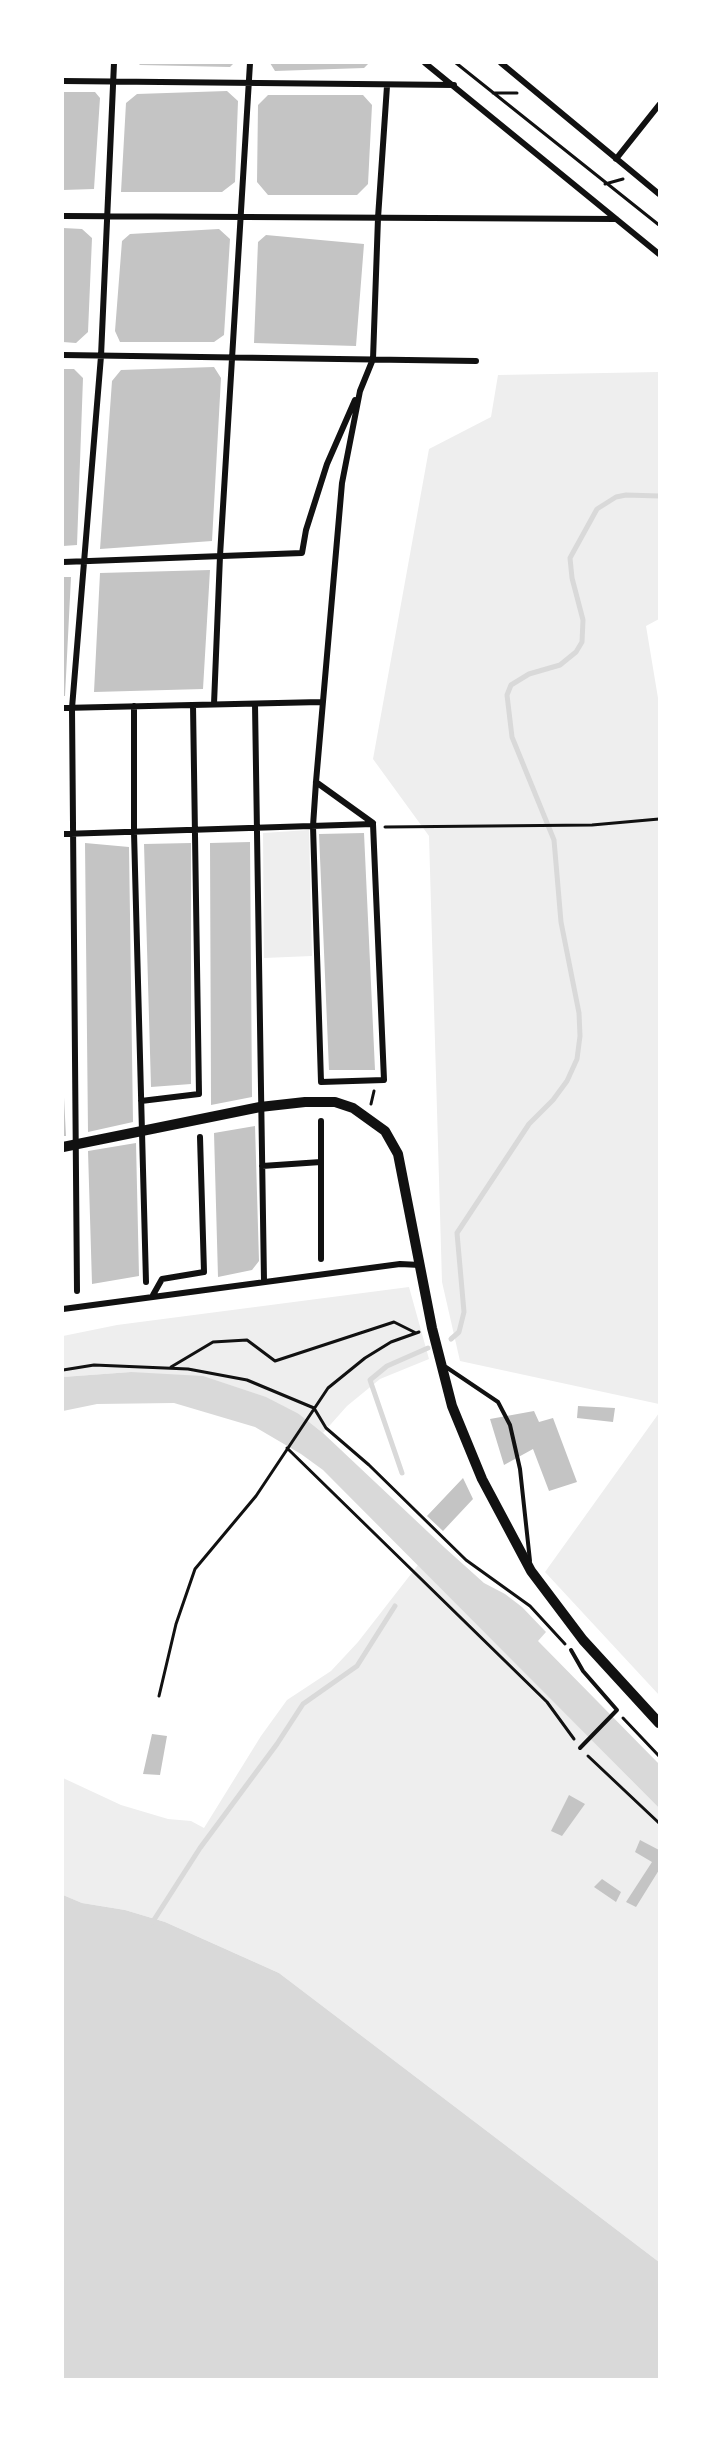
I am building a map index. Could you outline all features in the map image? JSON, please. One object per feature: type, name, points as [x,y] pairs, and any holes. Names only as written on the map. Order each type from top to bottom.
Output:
[{"type":"street","points":[[77,1291],[72,708],[86,561],[101,356],[114,63]]},
{"type":"street","points":[[214,704],[220,556],[250,63]]},
{"type":"street","points":[[425,63],[659,254]]},
{"type":"street","points":[[501,63],[659,195]]},
{"type":"street","points":[[63,81],[387,87],[454,86]]},
{"type":"street","points":[[63,562],[302,553],[327,464],[373,359],[378,218],[387,87]]},
{"type":"street","points":[[616,159],[659,105]]},
{"type":"street","points":[[63,216],[616,219]]},
{"type":"street","points":[[63,355],[476,361]]},
{"type":"street","points":[[360,391],[342,483],[321,702],[313,826],[321,1082],[384,1080],[373,824]]},
{"type":"street","points":[[63,708],[321,702]]},
{"type":"street","points":[[255,704],[264,1281]]},
{"type":"street","points":[[141,1101],[199,1094],[194,705]]},
{"type":"street","points":[[134,706],[134,832],[146,1282]]},
{"type":"street","points":[[316,782],[373,824]]},
{"type":"street","points":[[63,834],[373,824]]},
{"type":"street","points":[[63,1147],[260,1107],[305,1102],[334,1102],[364,1115],[385,1131],[398,1154],[432,1328],[452,1406],[469,1452],[531,1571],[590,1648],[659,1723]]},
{"type":"street","points":[[321,1121],[321,1260]]},
{"type":"street","points":[[153,1295],[162,1279],[204,1272],[200,1137]]},
{"type":"street","points":[[262,1166],[321,1162]]},
{"type":"street","points":[[63,1309],[153,1295],[400,1264],[420,1265]]},
{"type":"lane","points":[[441,1364],[498,1402],[510,1425],[520,1469],[531,1571]]},
{"type":"lane","points":[[571,1650],[583,1671],[617,1710],[580,1748]]},
{"type":"path","points":[[456,63],[659,225]]},
{"type":"path","points":[[493,93],[536,92]]},
{"type":"path","points":[[373,824],[391,828],[592,825],[659,819]]},
{"type":"path","points":[[364,1115],[373,1102],[374,1080]]},
{"type":"path","points":[[170,1368],[213,1342],[247,1340],[275,1361],[394,1322],[416,1333]]},
{"type":"path","points":[[159,1696],[176,1624],[195,1569],[256,1496],[328,1388],[365,1358],[391,1342],[432,1328]]},
{"type":"path","points":[[63,1370],[94,1365],[188,1369],[247,1380],[314,1408],[326,1428],[369,1465],[480,1572],[494,1578],[530,1606],[571,1650]]},
{"type":"path","points":[[287,1448],[546,1702],[580,1748],[659,1823]]},
{"type":"path","points":[[617,1710],[659,1756]]},
{"type":"shaded area","points":[[659,372],[659,619],[646,626],[659,704],[659,1404],[460,1361],[442,1282],[429,836],[373,759],[429,449],[491,417],[498,375]]},
{"type":"shaded area","points":[[309,830],[312,956],[264,958],[263,833]]},
{"type":"shaded area","points":[[409,1287],[429,1359],[380,1379],[347,1406],[323,1433],[299,1414],[131,1372],[63,1377],[63,1336],[117,1325]]},
{"type":"shaded area","points":[[131,1372],[203,1376],[266,1397],[299,1414],[323,1433],[484,1583],[505,1594],[522,1607],[546,1632],[538,1641],[659,1764],[659,1808],[323,1470],[301,1454],[255,1427],[174,1403],[97,1404],[63,1411],[63,1377]]},
{"type":"shaded area","points":[[659,1413],[659,1695],[545,1572]]},
{"type":"shaded area","points":[[418,1565],[659,1808],[659,2262],[279,1973],[165,1922],[125,1910],[82,1903],[63,1895],[63,1778],[121,1805],[168,1819],[191,1821],[204,1828],[261,1736],[287,1700],[331,1671],[358,1642]]},
{"type":"shaded area","points":[[63,1895],[82,1903],[125,1910],[165,1922],[279,1973],[659,2262],[659,2379],[63,2379]]},
{"type":"building","points":[[138,63],[234,63],[230,67],[140,65]]},
{"type":"building","points":[[270,63],[369,63],[364,68],[275,71]]},
{"type":"building","points":[[227,91],[238,101],[235,182],[222,192],[121,192],[126,103],[137,94]]},
{"type":"building","points":[[63,92],[95,92],[100,98],[94,189],[63,190]]},
{"type":"building","points":[[268,95],[363,95],[372,105],[368,184],[357,195],[268,195],[257,182],[258,105]]},
{"type":"building","points":[[63,228],[82,229],[92,238],[88,332],[76,343],[63,342]]},
{"type":"building","points":[[219,229],[230,239],[224,335],[214,342],[120,342],[115,331],[122,241],[130,234]]},
{"type":"building","points":[[266,235],[364,244],[356,346],[254,343],[258,242]]},
{"type":"building","points":[[214,367],[221,378],[212,541],[100,549],[112,381],[121,370]]},
{"type":"building","points":[[63,369],[74,369],[83,378],[77,545],[63,546]]},
{"type":"building","points":[[210,570],[203,689],[94,692],[100,573]]},
{"type":"building","points":[[63,577],[71,577],[65,696],[63,696]]},
{"type":"building","points":[[364,833],[375,1070],[329,1070],[319,834]]},
{"type":"building","points":[[250,842],[252,1097],[211,1105],[210,843]]},
{"type":"building","points":[[85,843],[129,847],[133,1122],[88,1132]]},
{"type":"building","points":[[191,843],[191,1084],[151,1087],[144,844]]},
{"type":"building","points":[[63,1078],[66,1136],[63,1136]]},
{"type":"building","points":[[255,1126],[259,1261],[252,1270],[218,1277],[214,1133]]},
{"type":"building","points":[[136,1143],[139,1276],[92,1284],[88,1151]]},
{"type":"building","points":[[578,1406],[615,1408],[613,1422],[577,1418]]},
{"type":"building","points":[[534,1411],[539,1422],[553,1418],[577,1482],[549,1491],[533,1449],[504,1465],[490,1419]]},
{"type":"building","points":[[463,1478],[473,1499],[443,1531],[427,1516]]},
{"type":"building","points":[[152,1734],[167,1736],[160,1775],[143,1774]]},
{"type":"building","points":[[569,1795],[585,1804],[562,1836],[551,1831]]},
{"type":"building","points":[[640,1840],[659,1850],[659,1870],[636,1907],[626,1902],[652,1862],[635,1852]]},
{"type":"building","points":[[602,1879],[621,1892],[616,1902],[594,1887]]},
{"type":"waterway","points":[[451,1339],[459,1332],[464,1312],[457,1233],[529,1124],[553,1100],[567,1081],[577,1059],[580,1036],[579,1013],[561,922],[554,840],[512,737],[507,695],[511,685],[529,674],[560,665],[576,652],[582,642],[583,620],[572,578],[570,558],[597,509],[616,497],[659,496]]},
{"type":"waterway","points":[[402,1473],[370,1380],[387,1366],[428,1348]]},
{"type":"waterway","points":[[152,1923],[200,1848],[277,1744],[303,1704],[357,1666],[395,1606]]}]
